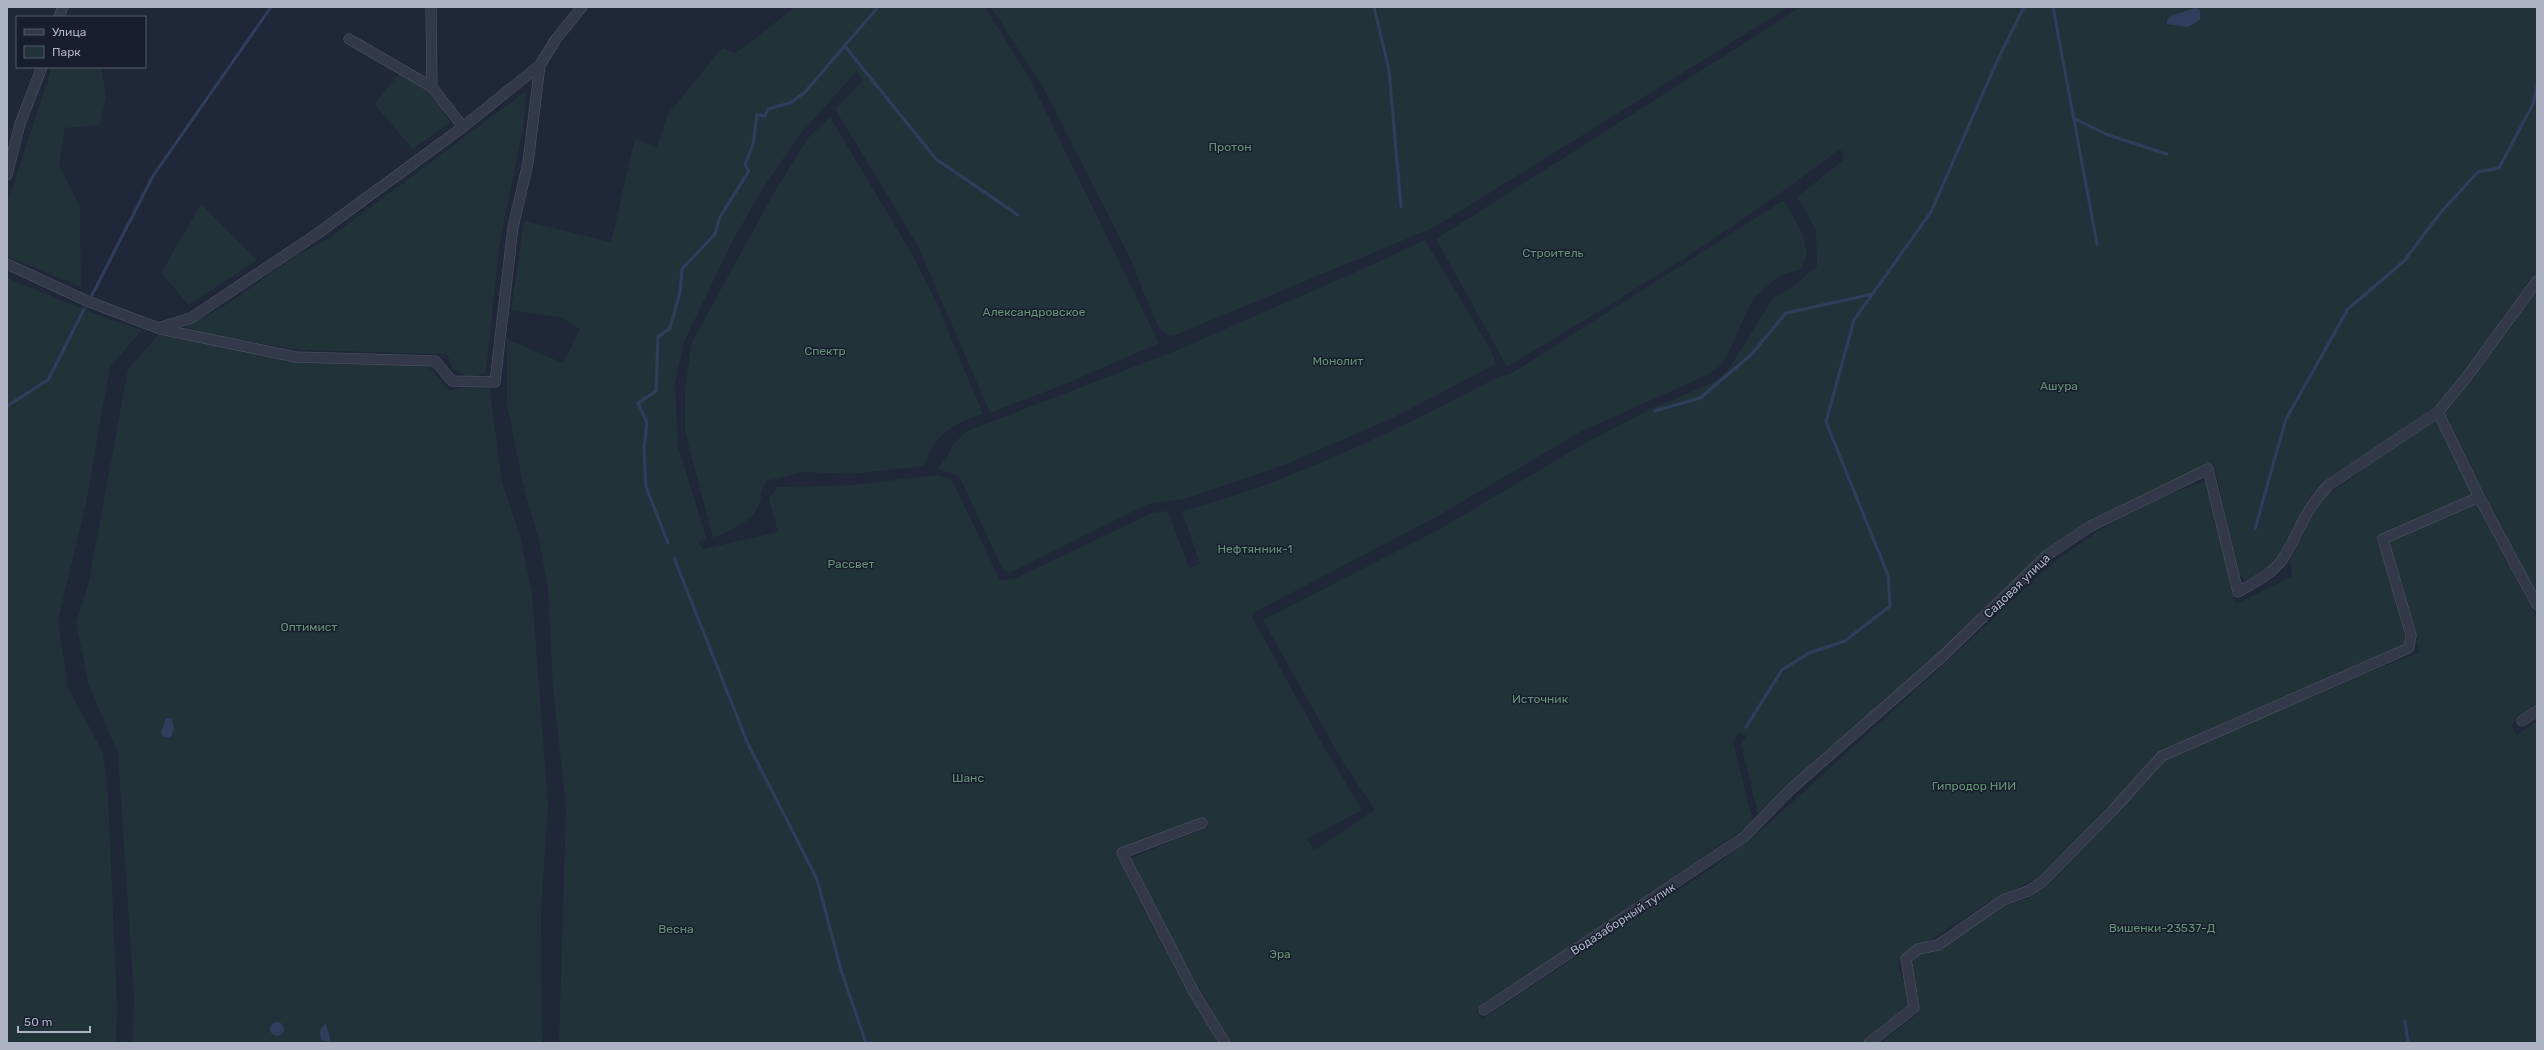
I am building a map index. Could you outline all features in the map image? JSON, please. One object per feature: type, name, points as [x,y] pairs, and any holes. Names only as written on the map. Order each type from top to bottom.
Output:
[{"type":"street","points":[[431,7],[432,87]]},
{"type":"street","points":[[158,328],[190,318],[317,234],[463,127],[540,65],[556,39],[582,7]]},
{"type":"street","points":[[349,39],[432,87],[463,127]]},
{"type":"street","points":[[7,264],[87,301],[158,328],[296,357],[435,361],[452,382],[495,382],[513,227],[528,163],[540,65]]},
{"type":"street","points":[[7,175],[20,124],[42,68]]},
{"type":"street","points":[[2537,281],[2466,378],[2438,412],[2479,497],[2537,605]]},
{"type":"street","name":"Садовая улица","points":[[1758,824],[1790,790],[1943,656],[2046,556],[2091,526],[2208,470],[2238,592],[2266,576],[2284,558],[2314,499],[2329,485],[2438,412]]},
{"type":"street","points":[[1869,1043],[1914,1008],[1906,959],[1918,950],[1938,945],[2003,900],[2028,891],[2043,881],[2112,811],[2162,756],[2409,648],[2411,635],[2383,539],[2479,497]]},
{"type":"street","points":[[2522,720],[2537,711]]},
{"type":"street","points":[[1202,823],[1122,854],[1194,992],[1225,1043]]},
{"type":"street","name":"Водазаборный тупик","points":[[1484,1010],[1710,862],[1744,838],[1758,824]]},
{"type":"green space","points":[[795,7],[985,7],[1030,79],[1159,343],[1068,383],[990,413],[918,246],[835,109],[863,80],[856,72],[803,131],[768,180],[733,240],[684,342],[675,383],[678,446],[706,538],[698,542],[703,549],[778,532],[769,499],[777,487],[853,485],[937,475],[952,480],[1000,580],[1016,578],[1152,513],[1168,511],[1189,568],[1200,564],[1182,511],[1223,499],[1305,470],[1384,434],[1500,376],[1512,373],[1784,200],[1803,235],[1807,255],[1801,269],[1779,276],[1753,299],[1723,364],[1707,375],[1580,432],[1438,516],[1253,613],[1252,617],[1320,740],[1362,810],[1307,839],[1314,850],[1375,810],[1341,759],[1263,620],[1440,529],[1585,443],[1649,410],[1712,383],[1728,370],[1773,298],[1790,289],[1817,266],[1816,230],[1797,197],[1843,160],[1842,151],[1838,150],[1758,209],[1676,263],[1507,367],[1436,239],[1801,7],[2537,7],[2537,598],[2485,499],[2445,412],[2436,406],[2312,493],[2281,555],[2254,578],[2245,580],[2238,573],[2214,464],[2099,518],[2046,552],[1956,640],[1758,813],[1741,744],[1746,736],[1739,732],[1733,741],[1753,823],[1476,1010],[1482,1019],[1716,865],[1768,824],[2056,560],[2109,524],[2158,499],[2207,480],[2236,604],[2292,576],[2290,560],[2320,500],[2437,417],[2474,493],[2378,539],[2401,606],[2404,620],[2405,647],[2161,751],[2130,788],[2110,804],[2045,874],[1991,901],[1908,954],[1898,965],[1910,1000],[1908,1007],[1863,1043],[1229,1043],[1129,859],[1208,827],[1204,820],[1115,852],[1218,1043],[559,1043],[566,808],[553,688],[548,589],[539,540],[523,484],[507,405],[507,339],[563,363],[580,329],[563,318],[511,310],[524,221],[611,242],[635,138],[657,148],[667,115],[722,48],[736,53]]},
{"type":"green space","name":"Протон","points":[[991,7],[1789,7],[1433,228],[1173,336],[1161,330],[1156,322],[1128,254],[1043,87]]},
{"type":"green space","points":[[52,68],[101,68],[106,97],[100,125],[65,128],[59,165],[80,207],[81,287],[7,256],[7,204]]},
{"type":"green space","points":[[400,73],[425,87],[451,122],[413,149],[374,104]]},
{"type":"green space","points":[[526,91],[524,122],[499,247],[486,372],[470,379],[452,368],[447,354],[300,350],[211,335],[181,325],[213,312],[242,294],[297,255],[328,239]]},
{"type":"green space","name":"Спектр","points":[[830,117],[911,252],[937,304],[983,414],[953,426],[946,431],[934,445],[924,466],[851,474],[803,472],[767,481],[763,488],[758,507],[755,512],[745,522],[732,530],[713,538],[685,432],[685,387],[692,342],[777,187],[808,138]]},
{"type":"green space","points":[[201,204],[257,260],[189,305],[161,273]]},
{"type":"green space","name":"Монолит","points":[[1425,240],[1491,350],[1496,364],[1393,418],[1289,463],[1185,499],[1148,504],[1009,573],[1003,570],[959,476],[937,469],[948,456],[952,445],[967,431],[1175,351]]},
{"type":"green space","points":[[7,278],[108,319],[142,330],[110,367],[86,503],[58,621],[68,688],[103,752],[108,793],[117,1007],[116,1043],[7,1043]]},
{"type":"green space","name":"Оптимист","points":[[158,335],[293,361],[429,367],[449,390],[489,384],[502,482],[520,536],[532,594],[548,804],[541,911],[542,1043],[133,1043],[134,997],[118,754],[89,686],[76,624],[89,581],[128,369]]},
{"type":"green space","name":"Вишенки-23537-Д","points":[[2477,503],[2537,619],[2537,706],[2511,724],[2517,735],[2537,721],[2537,1043],[1880,1043],[1920,1012],[1911,965],[1920,953],[2001,907],[2026,899],[2052,880],[2097,828],[2138,791],[2164,759],[2285,705],[2420,652],[2388,542]]},
{"type":"water","points":[[2196,8],[2200,11],[2200,20],[2188,27],[2167,24],[2167,20],[2172,15]]},
{"type":"water","points":[[166,718],[172,718],[174,726],[172,736],[170,738],[163,737],[161,732]]},
{"type":"water","points":[[277,1022],[282,1024],[284,1029],[282,1034],[277,1036],[272,1034],[270,1029],[272,1024]]},
{"type":"water","points":[[326,1023],[330,1038],[329,1042],[321,1040],[320,1030]]},
{"type":"waterway","points":[[92,295],[153,176],[271,7]]},
{"type":"waterway","points":[[668,543],[646,487],[644,450],[647,423],[638,403],[656,391],[658,337],[670,328],[680,292],[682,269],[715,234],[720,217],[749,171],[745,165],[753,144],[757,115],[765,116],[768,109],[790,103],[805,92],[878,7]]},
{"type":"waterway","points":[[1374,7],[1389,70],[1401,207]]},
{"type":"waterway","points":[[1746,727],[1782,670],[1809,653],[1845,641],[1890,606],[1888,575],[1826,422],[1854,320],[1931,212],[1998,59],[2024,7]]},
{"type":"waterway","points":[[2053,7],[2097,244]]},
{"type":"waterway","points":[[844,45],[936,159],[1018,215]]},
{"type":"waterway","points":[[2255,529],[2286,419],[2348,309],[2404,261],[2441,212],[2478,172],[2499,168],[2533,104],[2537,86]]},
{"type":"waterway","points":[[2073,118],[2108,135],[2167,154]]},
{"type":"waterway","points":[[1655,411],[1700,398],[1751,355],[1786,313],[1873,294]]},
{"type":"waterway","points":[[7,406],[48,380],[84,309]]},
{"type":"waterway","points":[[674,558],[748,744],[817,879],[841,970],[866,1043]]},
{"type":"waterway","points":[[2405,1021],[2408,1043]]},
{"type":"park label","name":"Строитель","points":[[1553,253]]},
{"type":"park label","name":"Александровское","points":[[1034,312]]},
{"type":"park label","name":"Ашура","points":[[2059,386]]},
{"type":"park label","name":"Нефтянник-1","points":[[1255,549]]},
{"type":"park label","name":"Рассвет","points":[[851,564]]},
{"type":"park label","name":"Источник","points":[[1540,699]]},
{"type":"park label","name":"Шанс","points":[[968,778]]},
{"type":"park label","name":"Гипродор НИИ","points":[[1974,786]]},
{"type":"park label","name":"Весна","points":[[676,929]]},
{"type":"park label","name":"Эра","points":[[1280,954]]}]
